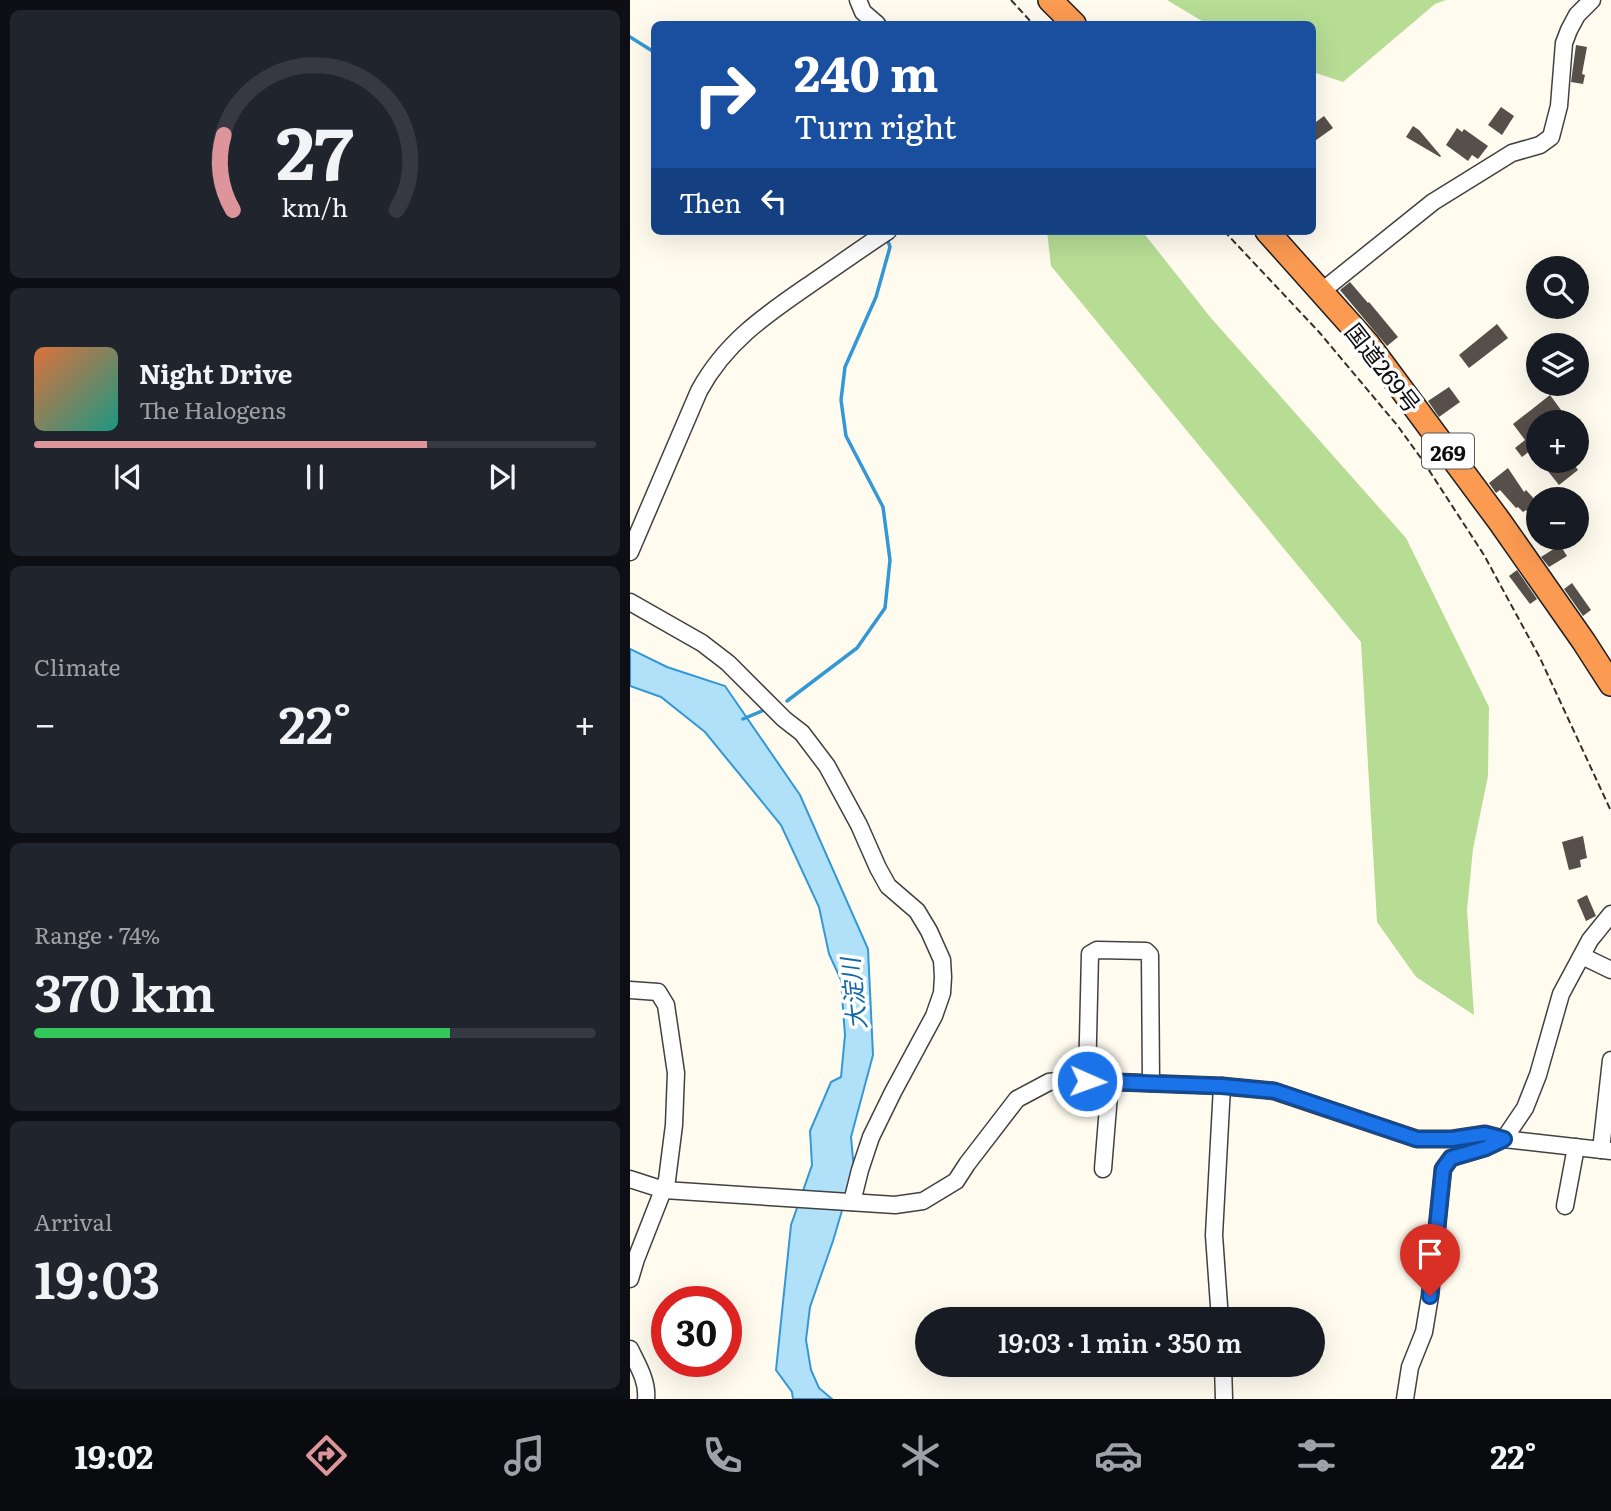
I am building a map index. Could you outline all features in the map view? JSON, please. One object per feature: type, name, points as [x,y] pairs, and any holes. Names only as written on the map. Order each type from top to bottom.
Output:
[{"type":"highway","points":[[1050,0],[1070,21]]},
{"type":"highway","name":"国道269号","points":[[1271,235],[1368,344],[1500,522],[1611,684]]},
{"type":"street","points":[[858,0],[863,12],[874,21]]},
{"type":"street","points":[[1322,291],[1433,202],[1512,153],[1540,145],[1551,137],[1559,106],[1564,43],[1577,15],[1592,0]]},
{"type":"street","points":[[630,552],[708,374],[742,335],[767,313],[882,235]]},
{"type":"street","points":[[630,602],[702,643],[728,663],[784,719],[802,733],[827,766],[888,886],[917,911],[942,960],[942,993],[934,1016],[871,1137],[852,1202]]},
{"type":"street","points":[[1405,1399],[1410,1367],[1424,1332],[1430,1296],[1443,1169],[1451,1158],[1504,1139],[1525,1108],[1538,1075],[1561,994],[1590,940],[1611,914]]},
{"type":"street","points":[[1087,1081],[1090,954],[1097,950],[1146,951],[1150,956],[1151,1083]]},
{"type":"street","points":[[1581,956],[1611,970]]},
{"type":"street","points":[[630,989],[658,992],[666,1005],[676,1073],[674,1125],[667,1180],[630,1279]]},
{"type":"street","points":[[630,1179],[664,1190],[895,1205],[923,1201],[956,1181],[1017,1099],[1049,1082],[1064,1080],[1222,1086],[1275,1091],[1417,1139],[1452,1139],[1485,1134],[1504,1139],[1606,1150],[1611,1060]]},
{"type":"street","points":[[1103,1169],[1110,1082]]},
{"type":"street","points":[[1219,1307],[1214,1235],[1222,1086]]},
{"type":"street","points":[[1565,1206],[1576,1147]]},
{"type":"street","points":[[630,1349],[642,1375],[647,1391],[646,1399]]},
{"type":"street","points":[[1223,1377],[1224,1399]]},
{"type":"path","points":[[1011,0],[1030,21]]},
{"type":"path","points":[[1228,235],[1319,332],[1397,425],[1423,461],[1484,555],[1540,658],[1611,811]]},
{"type":"green space","points":[[1167,0],[1446,0],[1435,4],[1343,82],[1316,73],[1316,21],[1202,21]]},
{"type":"green space","points":[[1047,235],[1145,235],[1211,318],[1406,538],[1489,707],[1488,776],[1473,849],[1467,910],[1474,1015],[1416,977],[1377,922],[1361,642],[1051,266]]},
{"type":"water","name":"大淀川","points":[[630,649],[667,667],[725,686],[800,795],[868,949],[873,1055],[851,1137],[854,1170],[810,1307],[806,1340],[811,1370],[819,1388],[832,1399],[793,1399],[792,1392],[776,1370],[791,1225],[812,1165],[810,1131],[831,1082],[841,1077],[845,1035],[841,980],[829,954],[819,907],[781,825],[705,732],[661,697],[630,686]]},
{"type":"building","points":[[1576,45],[1587,47],[1583,84],[1571,82]]},
{"type":"building","points":[[1501,107],[1514,116],[1502,135],[1488,125]]},
{"type":"building","points":[[1324,116],[1333,128],[1316,140],[1316,122]]},
{"type":"building","points":[[1413,126],[1419,130],[1440,157],[1406,137]]},
{"type":"building","points":[[1457,128],[1462,132],[1464,129],[1488,146],[1478,159],[1472,155],[1468,161],[1446,145]]},
{"type":"building","points":[[1350,282],[1398,337],[1387,346],[1340,290]]},
{"type":"building","points":[[1497,324],[1508,338],[1469,368],[1459,355]]},
{"type":"building","points":[[1449,387],[1460,402],[1439,417],[1428,401]]},
{"type":"building","points":[[1551,396],[1561,410],[1531,410]]},
{"type":"building","points":[[1526,414],[1526,454],[1522,457],[1515,448],[1525,440],[1513,424]]},
{"type":"building","points":[[1508,468],[1524,492],[1526,490],[1526,510],[1523,512],[1516,508],[1500,490],[1496,493],[1489,483]]},
{"type":"building","points":[[1549,473],[1574,473],[1559,485]]},
{"type":"building","points":[[1552,550],[1563,550],[1567,556],[1549,567],[1541,557]]},
{"type":"building","points":[[1517,570],[1537,599],[1530,604],[1509,576]]},
{"type":"building","points":[[1572,583],[1591,610],[1583,616],[1564,589]]},
{"type":"building","points":[[1583,836],[1587,858],[1580,860],[1581,867],[1569,870],[1562,842]]},
{"type":"building","points":[[1587,895],[1596,916],[1586,921],[1577,900]]},
{"type":"waterway","points":[[630,37],[651,50]]},
{"type":"waterway","points":[[787,701],[857,648],[885,608],[890,560],[883,507],[846,436],[841,400],[845,367],[876,297],[890,247],[887,238]]},
{"type":"waterway","points":[[743,719],[764,710]]},
{"type":"route","points":[[1087,1081],[1222,1086],[1275,1091],[1417,1139],[1452,1139],[1485,1134],[1504,1139],[1451,1158],[1443,1169],[1430,1296]]}]
